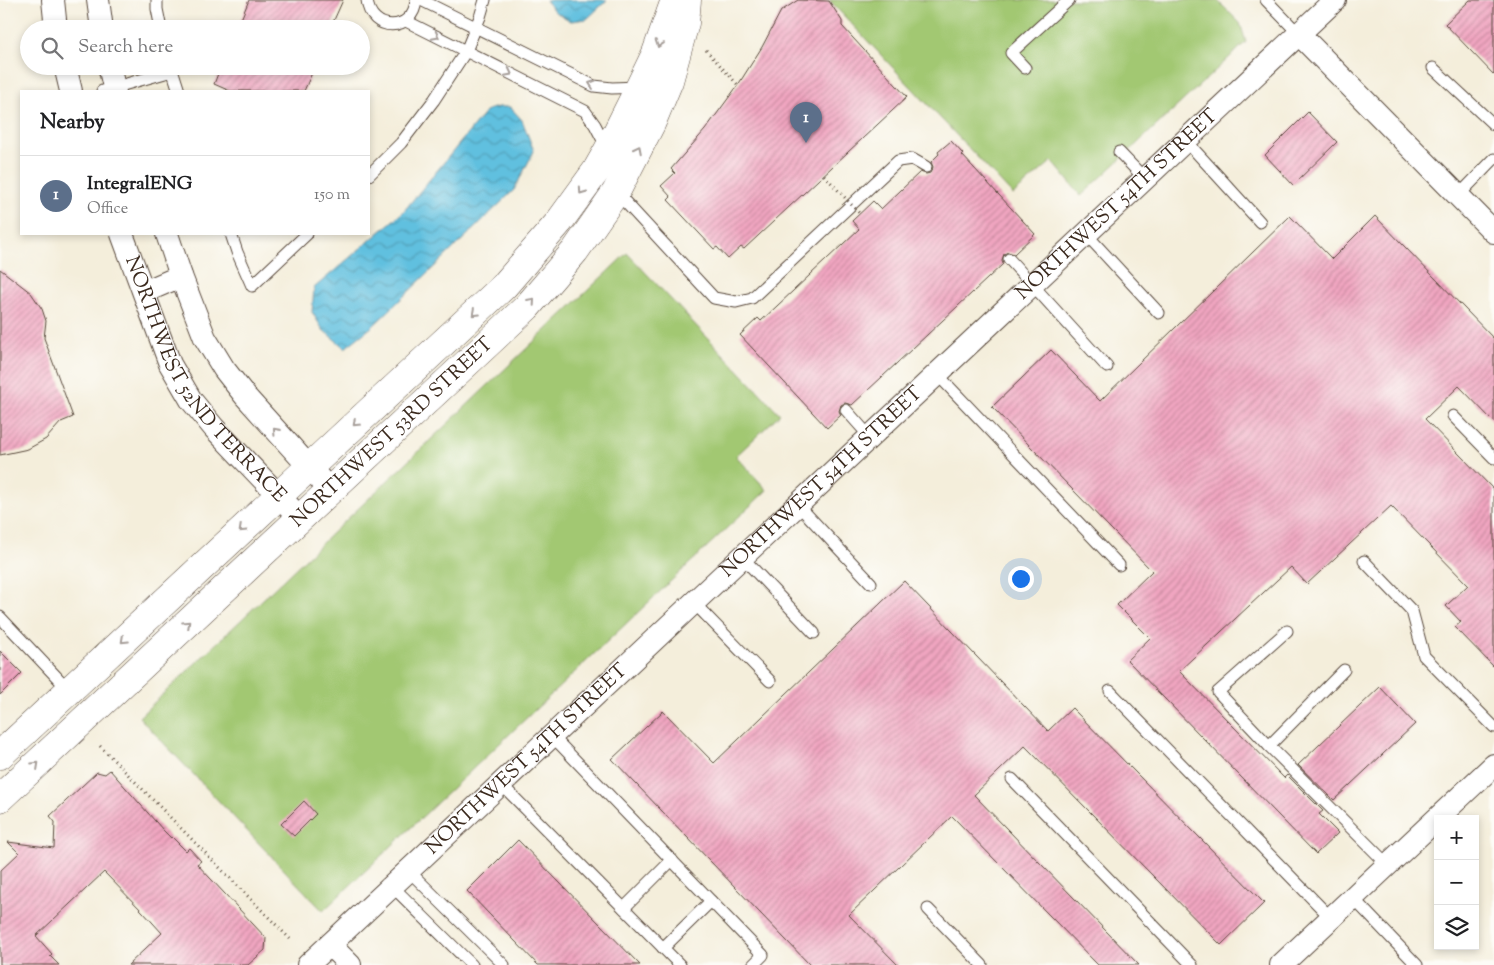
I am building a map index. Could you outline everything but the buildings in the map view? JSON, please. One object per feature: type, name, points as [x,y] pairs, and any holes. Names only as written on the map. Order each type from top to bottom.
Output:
[{"type":"street","points":[[53,0],[55,20]]},
{"type":"street","points":[[98,0],[101,20]]},
{"type":"street","name":"NORTHWEST 53RD STREET","points":[[0,755],[504,286],[559,222],[596,171],[656,53],[675,0]]},
{"type":"street","name":"NORTHWEST 53RD STREET","points":[[0,798],[527,307],[575,251],[616,192],[652,122],[669,81],[685,23],[687,0]]},
{"type":"street","name":"NORTHWEST 54TH STREET","points":[[308,965],[1335,0]]},
{"type":"street","points":[[1299,34],[1494,232]]},
{"type":"street","points":[[67,75],[71,90]]},
{"type":"street","points":[[608,150],[609,172],[616,192]]},
{"type":"street","name":"NORTHWEST 52ND TERRACE","points":[[122,235],[170,364],[191,400],[214,428],[300,518]]},
{"type":"street","name":"NORTHWEST 52ND TERRACE","points":[[166,235],[205,338],[224,369],[246,397],[330,490]]},
{"type":"street","points":[[144,292],[181,276]]},
{"type":"street","points":[[1282,965],[1494,765]]},
{"type":"street","points":[[330,945],[350,965]]},
{"type":"lane","points":[[157,0],[159,20]]},
{"type":"lane","points":[[368,0],[371,14],[376,20],[383,24],[391,25],[406,21],[414,11],[416,0]]},
{"type":"lane","points":[[421,0],[594,86],[612,88],[640,86]]},
{"type":"lane","points":[[370,175],[401,143],[434,100],[466,52],[485,0]]},
{"type":"lane","points":[[1025,68],[1011,53],[1069,0]]},
{"type":"lane","points":[[1266,0],[1299,34]]},
{"type":"lane","points":[[406,21],[585,112],[595,125],[608,150]]},
{"type":"lane","points":[[1433,68],[1494,125]]},
{"type":"lane","points":[[110,84],[147,75]]},
{"type":"lane","points":[[173,75],[180,90]]},
{"type":"lane","points":[[1186,141],[1260,222]]},
{"type":"lane","points":[[1119,152],[1145,179]]},
{"type":"lane","points":[[616,192],[714,298],[736,302],[752,298],[898,161],[912,159],[926,167]]},
{"type":"lane","points":[[1458,196],[1494,160]]},
{"type":"lane","points":[[1086,234],[1159,313]]},
{"type":"lane","points":[[231,235],[252,286],[306,235]]},
{"type":"lane","points":[[1009,259],[1107,366]]},
{"type":"lane","points":[[937,374],[1119,565]]},
{"type":"lane","points":[[846,410],[870,437]]},
{"type":"lane","points":[[1453,416],[1494,458]]},
{"type":"lane","points":[[798,505],[871,583]]},
{"type":"lane","points":[[742,557],[814,633]]},
{"type":"lane","points":[[1364,561],[1412,610],[1424,656],[1494,727]]},
{"type":"lane","points":[[694,603],[770,681]]},
{"type":"lane","points":[[0,617],[70,690]]},
{"type":"lane","points":[[1287,631],[1218,692],[1388,865]]},
{"type":"lane","points":[[1269,746],[1344,670]]},
{"type":"lane","points":[[1110,690],[1331,918]]},
{"type":"lane","points":[[552,736],[763,955],[753,965]]},
{"type":"lane","points":[[1012,779],[1192,965]]},
{"type":"lane","points":[[501,784],[680,965]]},
{"type":"lane","points":[[624,908],[672,860]]},
{"type":"lane","points":[[409,870],[504,965]]},
{"type":"lane","points":[[392,886],[472,965]]},
{"type":"lane","points":[[1353,898],[1418,965]]},
{"type":"lane","points":[[663,948],[712,901]]},
{"type":"lane","points":[[928,910],[982,965]]},
{"type":"path","points":[[706,50],[738,85]]},
{"type":"path","points":[[824,175],[860,214]]},
{"type":"path","points":[[100,746],[290,939]]},
{"type":"green space","points":[[829,0],[1217,0],[1240,23],[1246,42],[1081,196],[1052,161],[1013,195]]},
{"type":"green space","points":[[627,253],[780,414],[736,456],[767,490],[323,911],[139,717]]},
{"type":"water","points":[[546,0],[607,0],[587,19],[571,21],[554,11]]},
{"type":"water","points":[[498,107],[510,107],[522,120],[534,151],[514,190],[373,326],[345,348],[323,330],[312,312],[314,288],[403,212],[487,110]]},
{"type":"place","name":"IntegralENG","points":[[806,143]]}]
